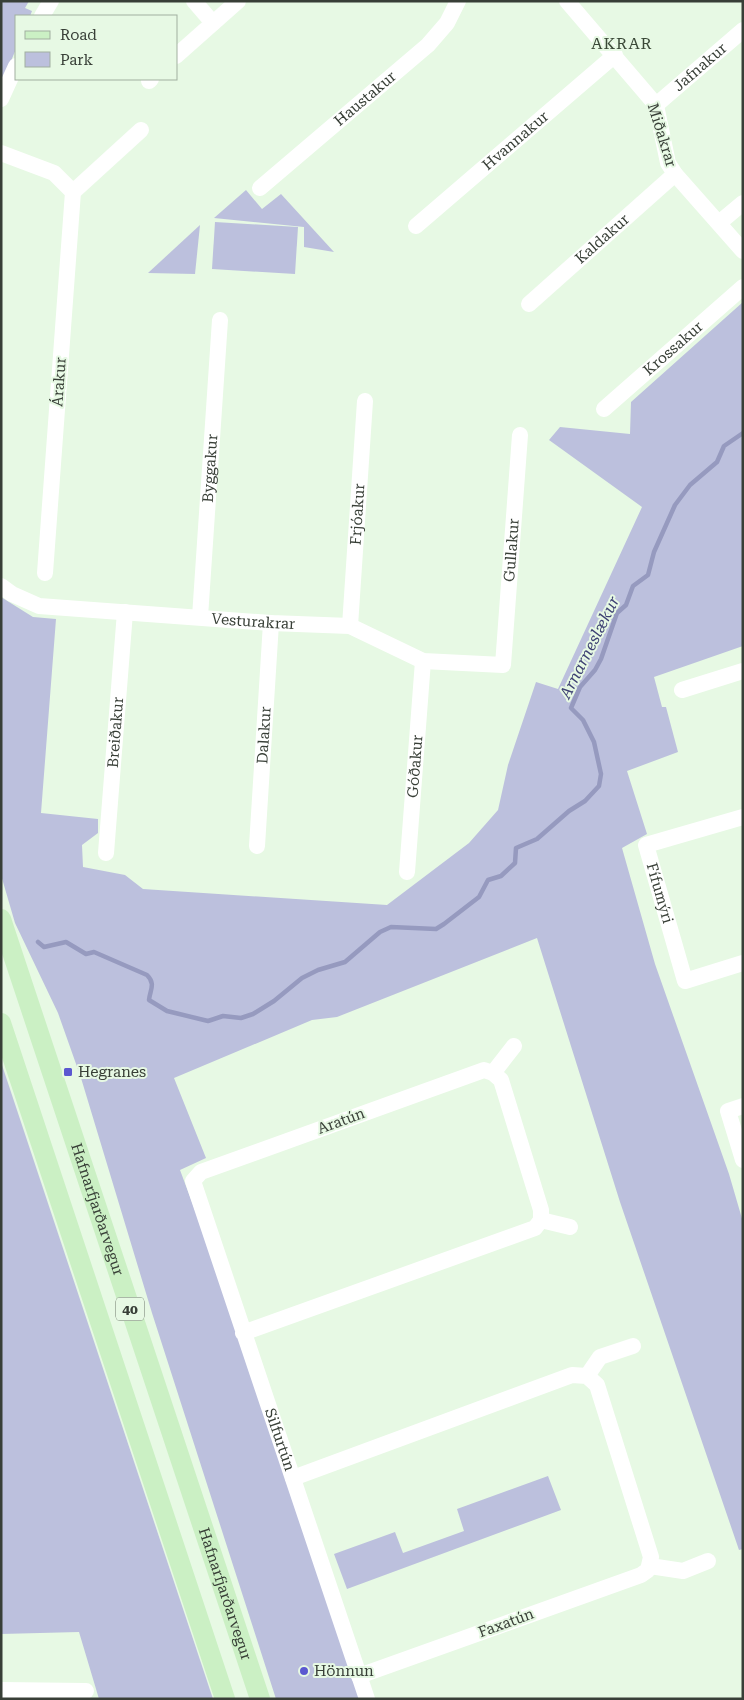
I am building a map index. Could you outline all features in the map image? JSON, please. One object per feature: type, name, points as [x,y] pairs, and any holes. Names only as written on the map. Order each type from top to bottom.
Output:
[{"type":"main road","name":"Hafnarfjarðarvegur","points":[[1,920],[260,1699]]},
{"type":"main road","name":"40","points":[[1,1024],[224,1699]]},
{"type":"street","points":[[43,15],[51,1]]},
{"type":"street","points":[[194,1],[213,23]]},
{"type":"street","points":[[178,54],[238,1]]},
{"type":"street","name":"Haustakur","points":[[260,188],[428,45],[447,23],[458,1]]},
{"type":"street","name":"Miðakrar","points":[[573,3],[656,104],[668,163],[675,174],[719,223]]},
{"type":"street","name":"Jafnakur","points":[[656,104],[743,30]]},
{"type":"street","name":"Hvannakur","points":[[416,226],[615,56]]},
{"type":"street","points":[[1,98],[15,68]]},
{"type":"street","points":[[1,154],[54,173],[73,192],[141,130]]},
{"type":"street","name":"Kaldakur","points":[[529,304],[675,174]]},
{"type":"street","name":"Árakur","points":[[45,573],[73,192]]},
{"type":"street","points":[[743,202],[719,223],[743,251]]},
{"type":"street","name":"Krossakur","points":[[604,409],[743,287]]},
{"type":"street","name":"Byggakur","points":[[200,616],[220,320]]},
{"type":"street","name":"Frjóakur","points":[[350,626],[365,401]]},
{"type":"street","name":"Gullakur","points":[[503,665],[520,435]]},
{"type":"street","name":"Vesturakrar","points":[[1,586],[12,594],[39,606],[200,616],[271,623],[350,626],[423,661],[503,665]]},
{"type":"street","name":"Breiðakur","points":[[106,853],[125,612]]},
{"type":"street","name":"Dalakur","points":[[258,846],[271,623]]},
{"type":"street","name":"Góðakur","points":[[408,872],[423,661]]},
{"type":"street","points":[[682,690],[743,670]]},
{"type":"street","name":"Fífumýri","points":[[743,817],[646,845],[685,981],[743,963]]},
{"type":"street","points":[[243,1333],[531,1230],[541,1220],[541,1210],[500,1080],[493,1073],[514,1046]]},
{"type":"street","name":"Aratún","points":[[193,1181],[201,1172],[439,1086],[484,1070],[493,1073]]},
{"type":"street","points":[[743,1106],[728,1111],[743,1160]]},
{"type":"street","name":"Silfurtún","points":[[193,1181],[367,1699]]},
{"type":"street","points":[[541,1220],[570,1227]]},
{"type":"street","points":[[587,1376],[600,1357],[633,1346]]},
{"type":"street","points":[[293,1478],[572,1375],[587,1376],[597,1385],[650,1551],[650,1566],[682,1571],[708,1561]]},
{"type":"street","name":"Faxatún","points":[[359,1676],[641,1575],[650,1566]]},
{"type":"street","points":[[8,1693],[86,1691]]},
{"type":"green space","points":[[1,1],[29,1],[25,8],[32,11],[30,15],[15,15],[15,51],[1,85]]},
{"type":"green space","points":[[246,190],[262,209],[281,194],[334,252],[304,247],[304,227],[214,218]]},
{"type":"green space","points":[[215,222],[298,227],[295,274],[212,269]]},
{"type":"green space","points":[[200,225],[195,274],[148,273]]},
{"type":"green space","points":[[743,302],[743,646],[654,677],[662,707],[666,707],[678,752],[627,771],[647,834],[622,848],[655,964],[729,1174],[743,1222],[743,1549],[739,1550],[620,1202],[537,938],[337,1017],[312,1020],[174,1078],[206,1158],[180,1170],[230,1304],[363,1699],[276,1699],[152,1313],[81,1078],[58,1013],[15,923],[1,875],[1,597],[33,617],[56,619],[41,813],[98,819],[98,833],[82,845],[83,867],[125,875],[143,889],[387,905],[469,843],[498,810],[508,765],[536,682],[558,689],[642,507],[549,440],[560,427],[630,434],[631,402]]},
{"type":"green space","points":[[1,1062],[213,1699],[99,1699],[79,1632],[1,1634]]},
{"type":"green space","points":[[548,1476],[561,1510],[347,1589],[334,1554],[395,1532],[403,1553],[464,1531],[457,1509]]},
{"type":"waterway","name":"Arnarneslækur","points":[[38,942],[44,947],[66,942],[86,954],[94,952],[147,975],[152,984],[149,1000],[167,1011],[208,1021],[223,1016],[241,1018],[253,1014],[274,1001],[302,978],[318,970],[345,962],[380,932],[391,927],[436,929],[444,924],[479,897],[488,880],[501,876],[515,863],[516,848],[537,839],[569,811],[585,801],[599,786],[601,774],[594,742],[583,720],[571,708],[580,687],[595,670],[601,659],[617,613],[626,605],[633,586],[648,575],[654,552],[675,505],[690,485],[717,462],[724,446],[743,433]]},
{"type":"place","name":"Hegranes","points":[[68,1072]]},
{"type":"place","name":"Hönnun","points":[[304,1671]]},
{"type":"district","name":"AKRAR","points":[[622,43]]}]
